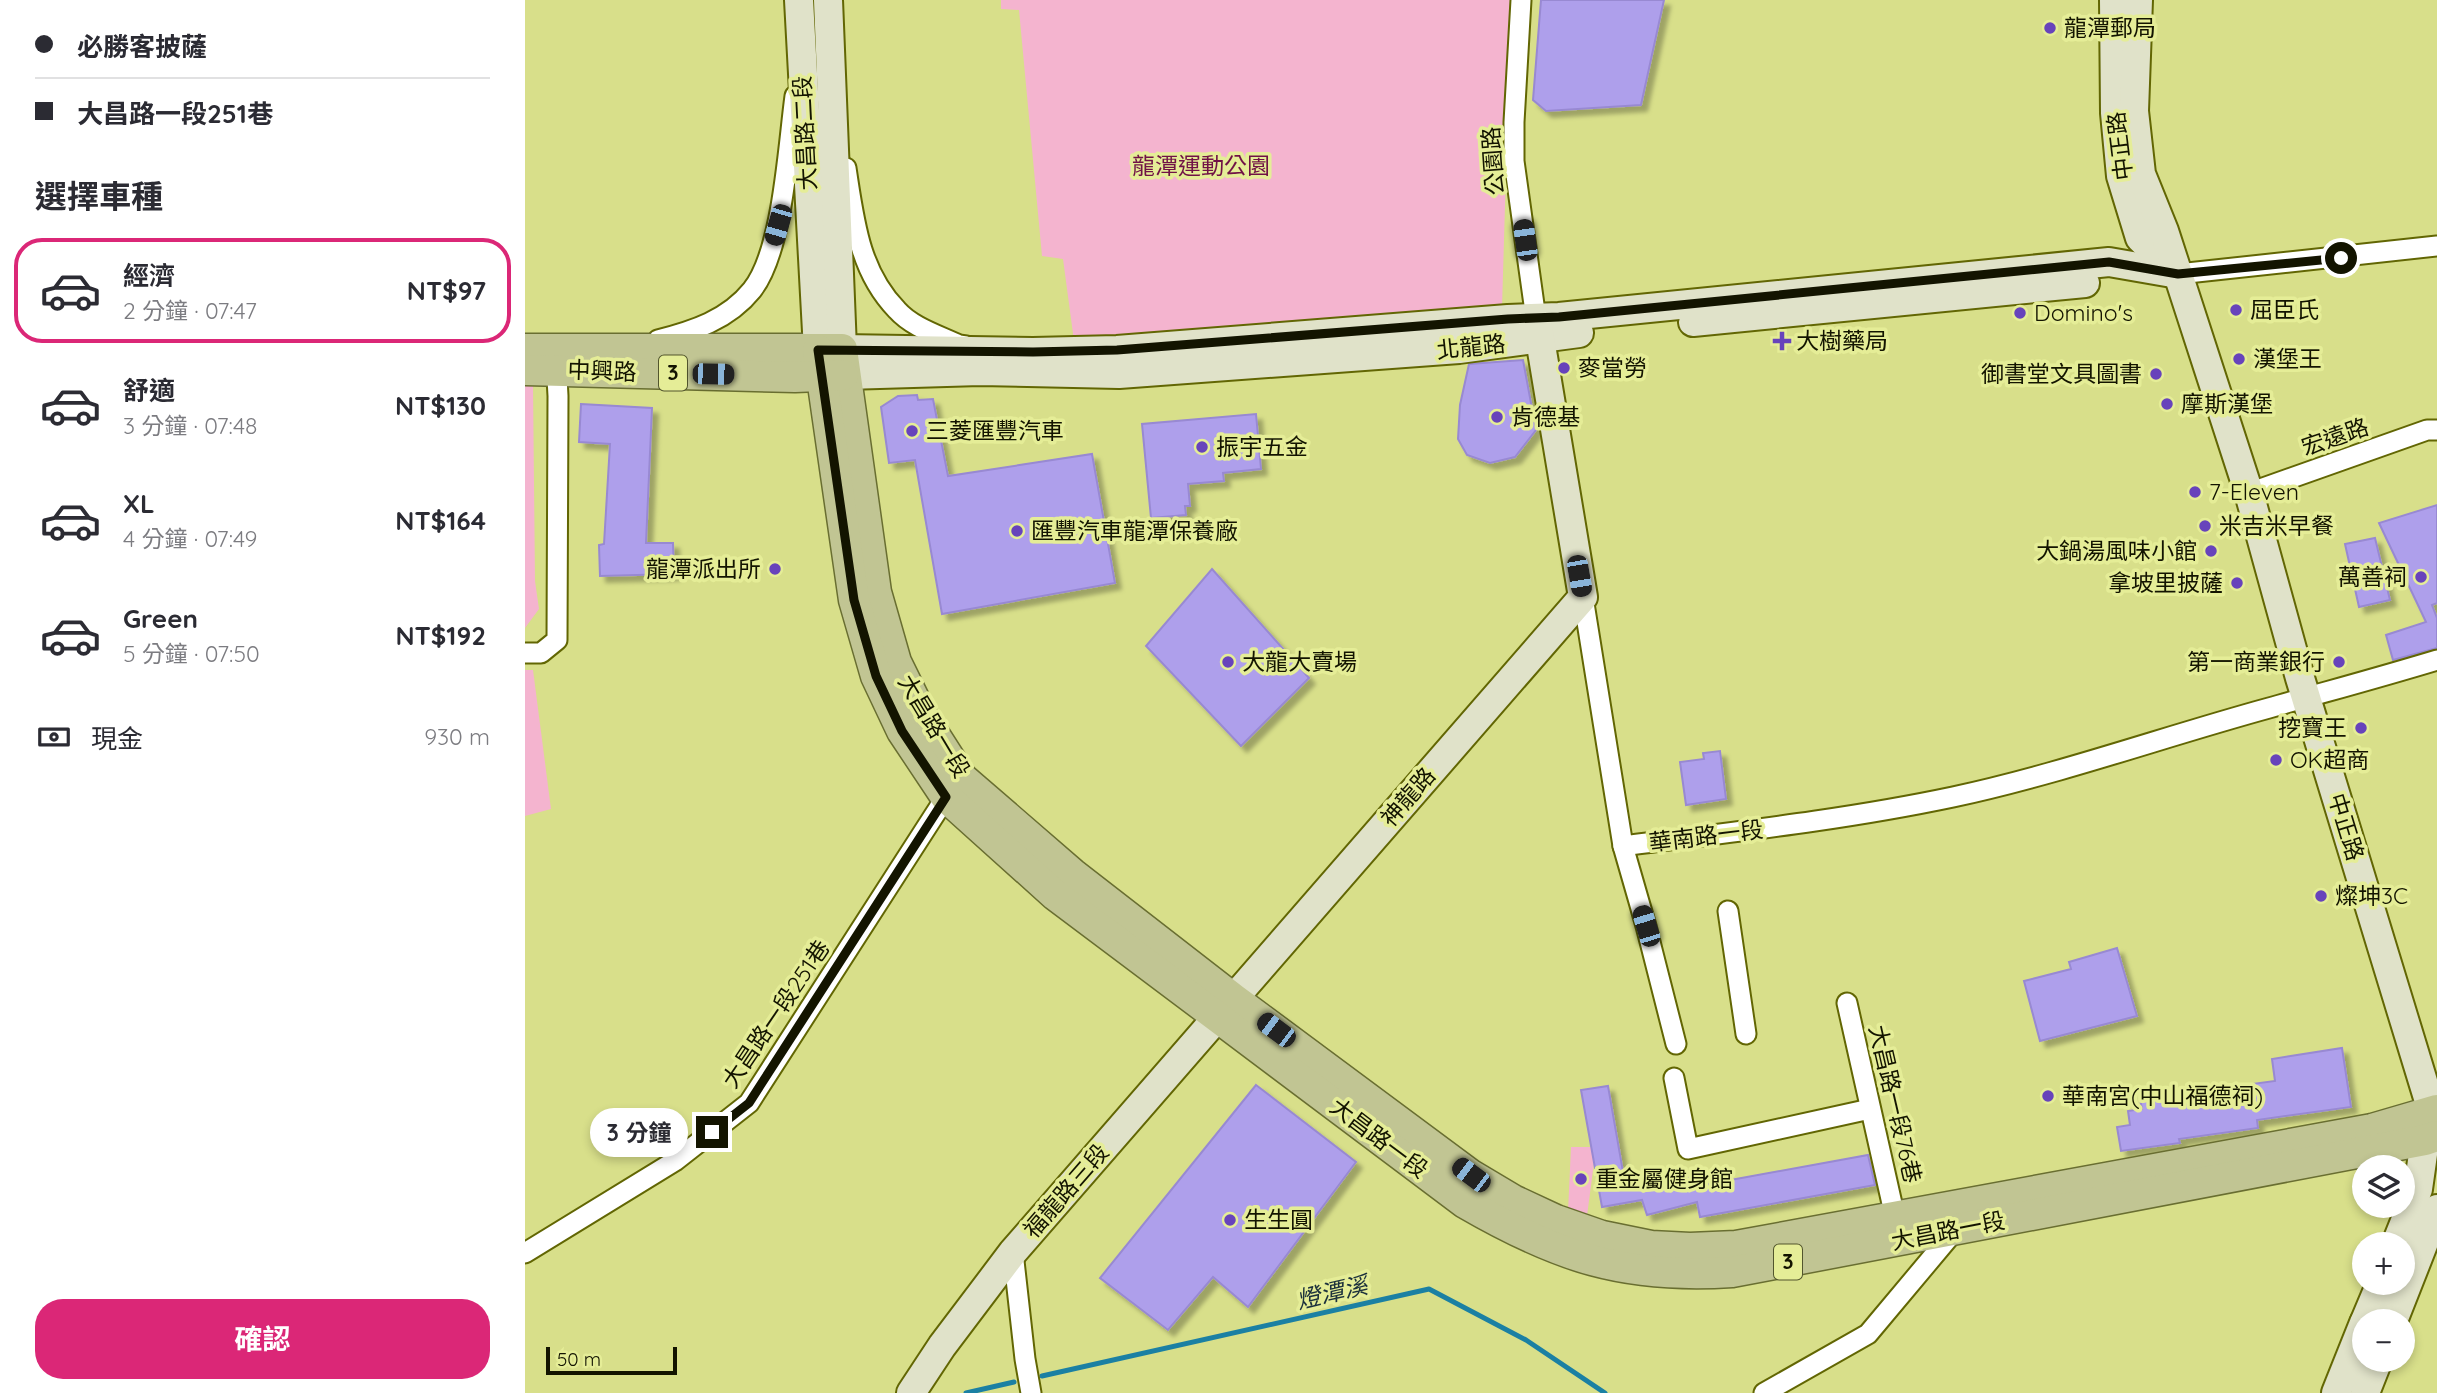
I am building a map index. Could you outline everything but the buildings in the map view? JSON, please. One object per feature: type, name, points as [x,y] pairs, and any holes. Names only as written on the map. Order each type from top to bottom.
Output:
[{"type":"main road","name":"大昌路二段","points":[[799,0],[800,53],[832,362]]},
{"type":"main road","name":"大昌路二段","points":[[828,0],[832,362]]},
{"type":"main road","name":"中正路","points":[[2114,0],[2115,113],[2120,176],[2140,238],[2178,274]]},
{"type":"main road","name":"中正路","points":[[2138,0],[2134,111],[2141,174],[2164,230],[2249,493],[2434,1120]]},
{"type":"main road","name":"北龍路","points":[[832,362],[1117,350],[1508,319],[1563,334],[2178,274]]},
{"type":"main road","name":"北龍路","points":[[832,362],[980,371],[1119,374],[1459,349],[1538,329]]},
{"type":"main road","name":"華南路一段","points":[[1538,329],[1583,597]]},
{"type":"main road","name":"中興路","points":[[525,370],[556,359],[620,349],[779,348],[832,362]]},
{"type":"main road","name":"中興路","points":[[525,349],[556,359],[832,362]]},
{"type":"main road","name":"大昌路一段","points":[[832,362],[854,600],[876,676],[902,731],[946,797],[1055,895],[1226,1007],[1471,1175],[1513,1200],[1602,1236],[1651,1246],[1736,1246],[2372,1129],[2434,1120]]},
{"type":"main road","name":"大昌路一段","points":[[832,362],[876,593],[896,662],[930,727],[962,778],[1226,1007],[1465,1203],[1509,1229],[1549,1248],[1601,1264],[1645,1272],[1687,1275],[1732,1272],[1956,1229],[2434,1120]]},
{"type":"main road","name":"神龍路","points":[[1226,1007],[1583,597]]},
{"type":"main road","name":"福龍路三段","points":[[911,1393],[942,1346],[1013,1252],[1226,1007]]},
{"type":"main road","points":[[2401,1232],[2418,1189],[2434,1120]]},
{"type":"main road","points":[[2398,1309],[2437,1209]]},
{"type":"main road","points":[[2336,1393],[2352,1354]]},
{"type":"main road","points":[[2365,1393],[2373,1372]]},
{"type":"street","name":"公園路","points":[[1521,0],[1514,160],[1538,329]]},
{"type":"street","points":[[620,349],[693,331],[724,315],[752,290],[767,263],[778,225],[800,53]]},
{"type":"street","points":[[829,57],[856,233],[869,273],[897,311],[913,323],[958,345],[1033,352]]},
{"type":"street","name":"北龍路","points":[[2178,274],[2437,246]]},
{"type":"street","points":[[525,653],[541,653],[557,640],[556,359]]},
{"type":"street","name":"宏遠路","points":[[2249,493],[2427,430],[2437,430]]},
{"type":"street","name":"華南路一段","points":[[1583,597],[1623,846],[1807,823],[1953,797],[2101,759],[2437,660]]},
{"type":"street","name":"大昌路一段251巷","points":[[525,1253],[675,1161],[749,1103],[946,797]]},
{"type":"street","points":[[1623,846],[1676,1044]]},
{"type":"street","points":[[1728,911],[1746,1034]]},
{"type":"street","name":"大昌路一段76巷","points":[[1847,1003],[1895,1217]]},
{"type":"street","points":[[1674,1078],[1688,1149],[1870,1110]]},
{"type":"street","points":[[1764,1393],[1868,1334],[1956,1229]]},
{"type":"street","points":[[1013,1252],[1031,1393]]},
{"type":"green space","name":"龍潭運動公園","points":[[1001,0],[1511,0],[1502,308],[1074,341],[1063,259],[1042,256],[1019,10],[1001,9]]},
{"type":"green space","points":[[525,385],[533,385],[535,581],[539,609],[525,628]]},
{"type":"green space","points":[[525,670],[533,670],[551,809],[525,816]]},
{"type":"green space","name":"重金屬健身館","points":[[1571,1147],[1596,1147],[1587,1216],[1568,1212]]},
{"type":"waterway","name":"燈潭溪","points":[[1042,1376],[1429,1289],[1526,1340],[1605,1393]]},
{"type":"waterway","name":"燈潭溪","points":[[966,1393],[1014,1382]]},
{"type":"place","name":"龍潭郵局","points":[[2050,28]]},
{"type":"place","name":"屈臣氏","points":[[2236,310]]},
{"type":"place","name":"Domino's","points":[[2020,313]]},
{"type":"place","name":"大樹藥局","points":[[1782,341]]},
{"type":"place","name":"漢堡王","points":[[2239,359]]},
{"type":"place","name":"麥當勞","points":[[1564,368]]},
{"type":"place","name":"御書堂文具圖書","points":[[2156,374]]},
{"type":"place","name":"摩斯漢堡","points":[[2167,404]]},
{"type":"place","name":"肯德基","points":[[1497,417]]},
{"type":"place","name":"三菱匯豐汽車","points":[[912,431]]},
{"type":"place","name":"振宇五金","points":[[1202,447]]},
{"type":"place","name":"7-Eleven","points":[[2195,492]]},
{"type":"place","name":"米吉米早餐","points":[[2205,526]]},
{"type":"place","name":"匯豐汽車龍潭保養廠","points":[[1017,531]]},
{"type":"place","name":"大鍋湯風味小館","points":[[2211,551]]},
{"type":"place","name":"龍潭派出所","points":[[775,569]]},
{"type":"place","name":"萬善祠","points":[[2421,577]]},
{"type":"place","name":"拿坡里披薩","points":[[2237,583]]},
{"type":"place","name":"大龍大賣場","points":[[1228,662]]},
{"type":"place","name":"第一商業銀行","points":[[2339,662]]},
{"type":"place","name":"挖寶王","points":[[2361,728]]},
{"type":"place","name":"OK超商","points":[[2276,760]]},
{"type":"place","name":"燦坤3C","points":[[2321,896]]},
{"type":"place","name":"華南宮(中山福德祠)","points":[[2048,1096]]},
{"type":"place","name":"重金屬健身館","points":[[1581,1179]]},
{"type":"place","name":"生生圓","points":[[1230,1220]]},
{"type":"route","points":[[712,1132],[749,1103],[946,797],[902,731],[876,676],[854,600],[818,350],[1117,350],[1559,317],[2109,262],[2178,274],[2341,258]]}]
